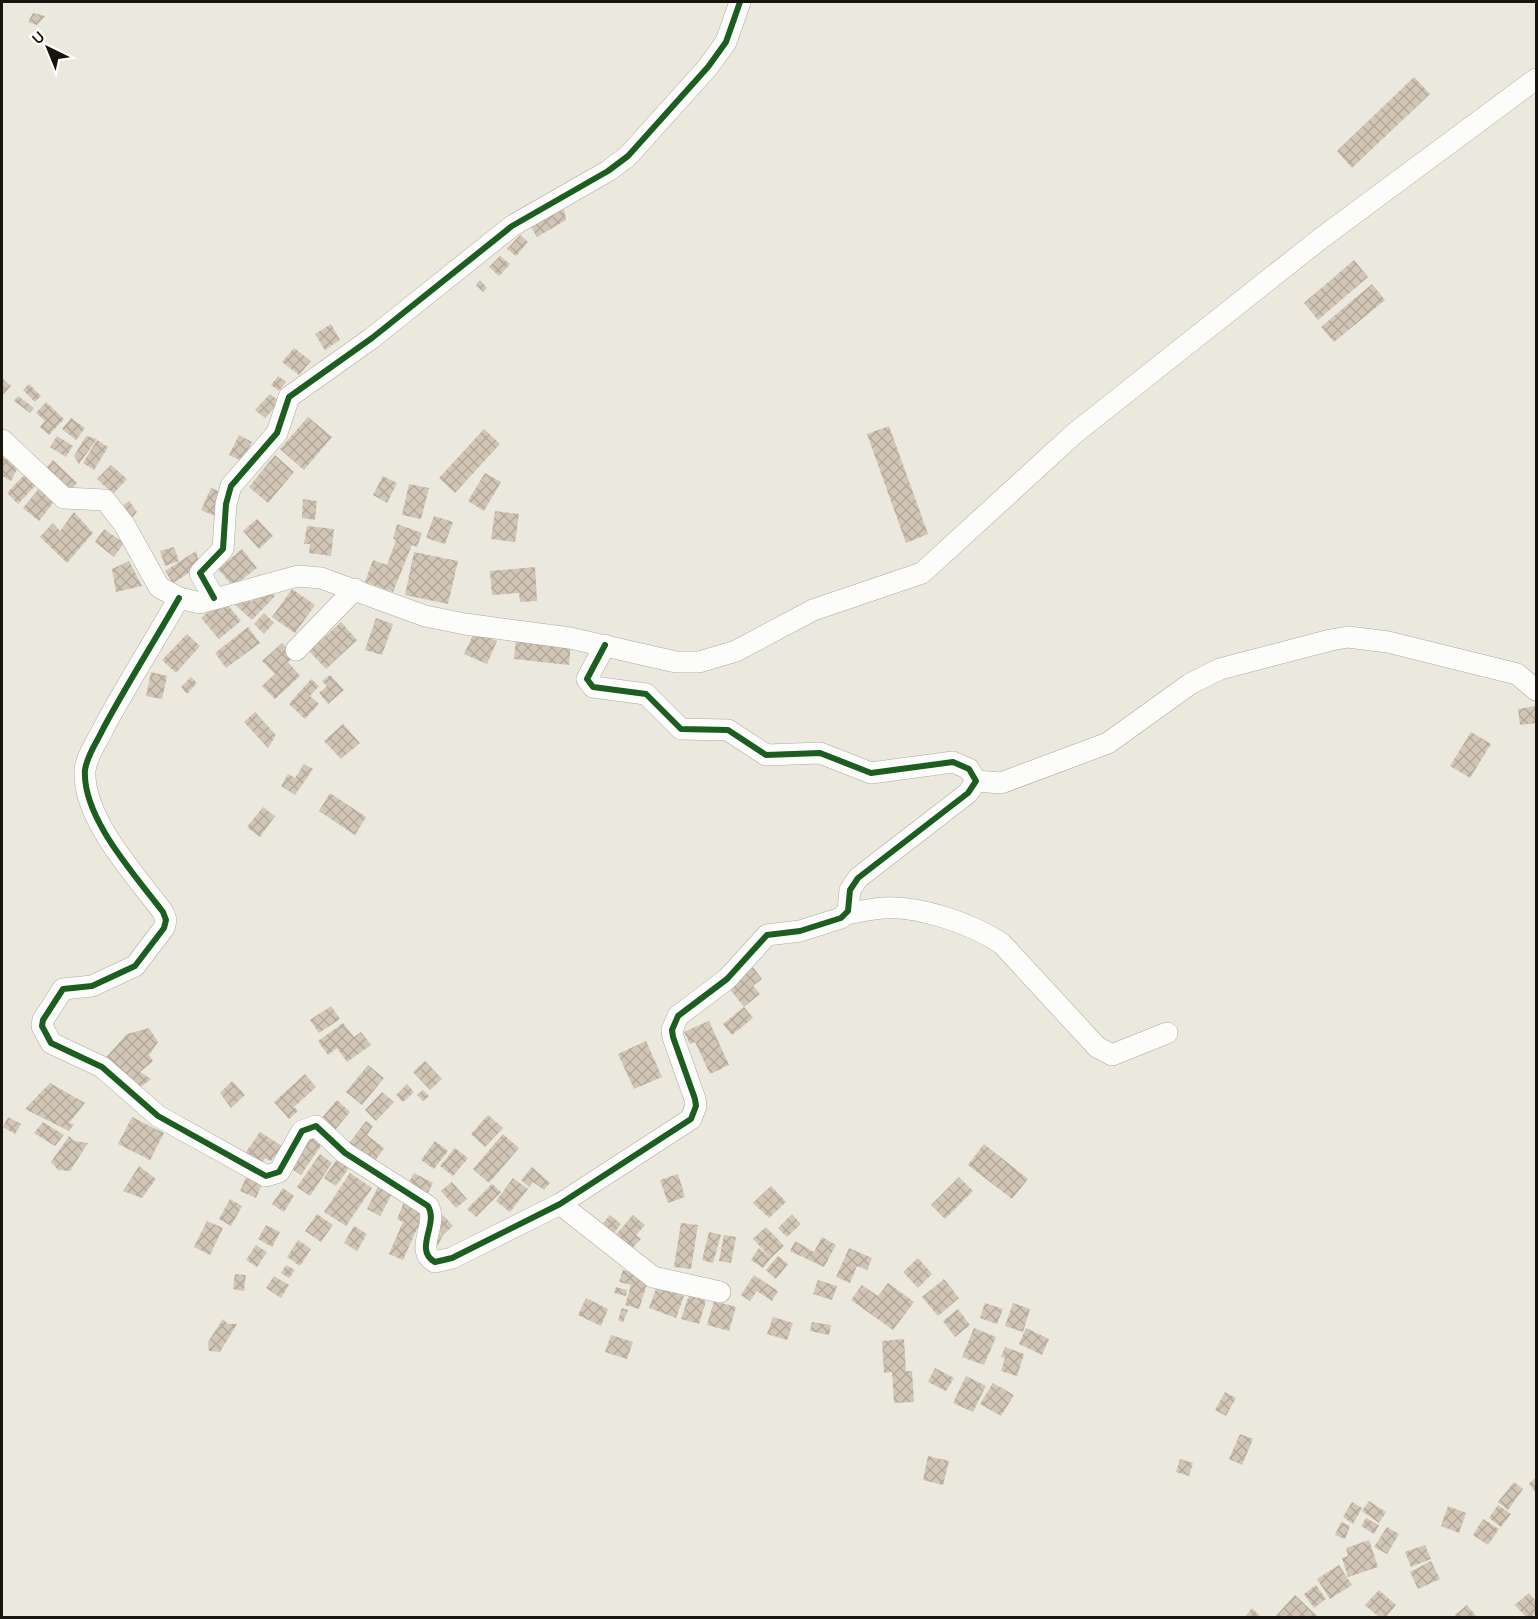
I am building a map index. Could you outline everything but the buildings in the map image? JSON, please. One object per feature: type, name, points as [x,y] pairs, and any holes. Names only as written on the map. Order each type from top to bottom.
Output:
[{"type":"street","points":[[214,598],[200,573],[223,549],[229,492],[277,434],[289,398],[372,338],[512,226],[608,171],[628,156],[708,67],[726,42],[740,2]]},
{"type":"street","points":[[2,440],[64,498],[105,500],[124,524],[159,587],[179,598],[200,603],[298,576],[321,578],[425,616],[605,645],[676,662],[699,662],[736,651],[813,610],[922,573],[1075,432],[1320,239],[1536,79]]},
{"type":"street","points":[[296,650],[355,589]]},
{"type":"street","points":[[179,598],[107,722],[89,756],[85,771],[88,793],[106,835],[163,912],[166,920],[164,928],[135,966],[92,986],[63,989],[43,1020],[45,1034],[59,1048],[112,1074],[164,1120],[266,1176],[279,1172],[302,1131],[310,1126],[318,1128],[345,1153],[428,1206],[431,1214],[425,1249],[430,1259],[435,1262],[452,1258],[560,1204],[684,1124],[694,1114],[694,1099],[673,1037],[674,1023],[683,1010],[727,979],[767,935],[800,930],[841,918],[846,914],[882,908],[906,909],[988,934],[1002,944],[1097,1047],[1112,1055],[1167,1033]]},
{"type":"street","points":[[976,781],[1001,783],[1108,743],[1190,684],[1221,669],[1348,637],[1388,642],[1517,674],[1536,690]]},
{"type":"street","points":[[605,645],[588,679],[593,687],[646,694],[681,729],[728,730],[766,755],[820,753],[871,772],[952,762],[969,769],[976,781]]},
{"type":"street","points":[[846,914],[850,890],[858,878],[968,793],[976,781]]},
{"type":"street","points":[[560,1204],[653,1277],[720,1292]]},
{"type":"cycle path","points":[[214,598],[200,573],[223,549],[226,504],[231,486],[277,433],[289,397],[372,338],[512,226],[608,171],[628,156],[708,67],[726,42],[740,2]]},
{"type":"cycle path","points":[[179,598],[112,712],[90,754],[85,770],[86,788],[101,827],[163,912],[166,920],[164,928],[135,966],[92,986],[63,989],[43,1020],[42,1026],[51,1043],[102,1067],[158,1116],[266,1176],[279,1172],[302,1131],[316,1126],[345,1153],[428,1206],[431,1221],[426,1251],[435,1262],[452,1258],[560,1204],[691,1119],[696,1106],[695,1099],[672,1030],[678,1016],[727,979],[767,935],[800,931],[841,918],[848,911],[850,890],[858,878],[968,793],[976,781],[969,769],[953,762],[871,773],[820,753],[766,755],[728,730],[681,729],[646,694],[593,687],[587,679],[605,645]]}]
